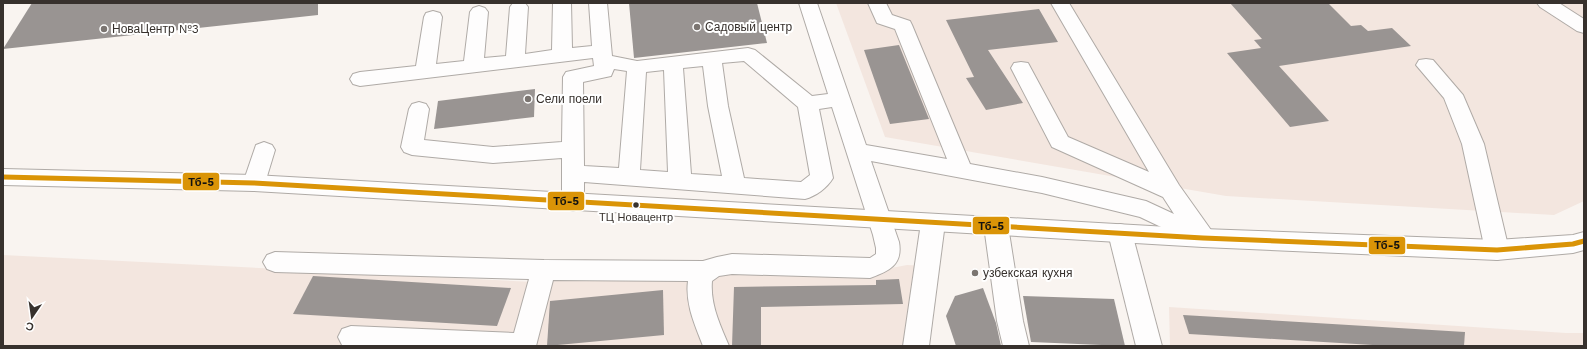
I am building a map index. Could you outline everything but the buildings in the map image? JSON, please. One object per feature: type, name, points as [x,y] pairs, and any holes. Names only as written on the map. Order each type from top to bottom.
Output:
[{"type":"main road","points":[[562,3],[562,56]]},
{"type":"main road","points":[[573,202],[573,77],[604,72],[598,3]]},
{"type":"main road","points":[[716,346],[701,306],[699,283],[703,274],[714,267],[732,264],[863,268],[877,266],[882,263],[888,253],[889,248],[858,151],[808,3]]},
{"type":"main road","points":[[877,3],[884,19],[903,26],[962,170]]},
{"type":"main road","points":[[1060,3],[1171,191],[1203,238]]},
{"type":"main road","points":[[1546,3],[1584,27]]},
{"type":"main road","points":[[515,61],[519,7]]},
{"type":"main road","points":[[473,66],[479,12]]},
{"type":"main road","points":[[425,72],[433,17]]},
{"type":"main road","points":[[360,79],[562,56],[603,55],[637,67],[748,54],[808,104],[822,178],[805,191],[574,173]]},
{"type":"main road","points":[[712,58],[718,106],[735,186]]},
{"type":"main road","points":[[673,63],[680,181]]},
{"type":"main road","points":[[1426,65],[1453,95],[1473,144],[1497,250]]},
{"type":"main road","points":[[629,178],[637,67]]},
{"type":"main road","points":[[1021,68],[1060,142],[1171,191]]},
{"type":"main road","points":[[808,104],[841,99]]},
{"type":"main road","points":[[420,109],[412,147],[493,155],[574,149]]},
{"type":"main road","points":[[254,184],[264,150]]},
{"type":"main road","points":[[858,151],[1042,185],[1146,210],[1203,238]]},
{"type":"main road","points":[[3,177],[254,184],[1203,238],[1497,250],[1573,244],[1584,241]]},
{"type":"main road","points":[[916,346],[933,223]]},
{"type":"main road","points":[[996,226],[1010,321],[1016,346]]},
{"type":"main road","points":[[1120,233],[1149,346]]},
{"type":"main road","points":[[275,262],[544,270],[708,271]]},
{"type":"main road","points":[[351,337],[523,346],[544,270]]},
{"type":"shaded area","points":[[836,3],[1584,3],[1584,201],[1554,215],[1226,196],[885,137]]},
{"type":"shaded area","points":[[3,255],[534,282],[513,346],[3,346]]},
{"type":"shaded area","points":[[907,265],[928,266],[928,346],[524,346],[545,280],[886,269]]},
{"type":"shaded area","points":[[1169,307],[1584,333],[1584,346],[1170,346]]},
{"type":"transit line","name":"Тб-5","points":[[3,177],[254,183],[1203,238],[1497,250],[1573,244],[1584,241]]},
{"type":"place","name":"Садовый центр","points":[[697,27]]},
{"type":"place","name":"НоваЦентр №3","points":[[104,29]]},
{"type":"place","name":"Сели поели","points":[[528,99]]},
{"type":"place","name":"ТЦ Новацентр","points":[[636,205]]},
{"type":"place","name":"узбекская кухня","points":[[975,273]]}]
